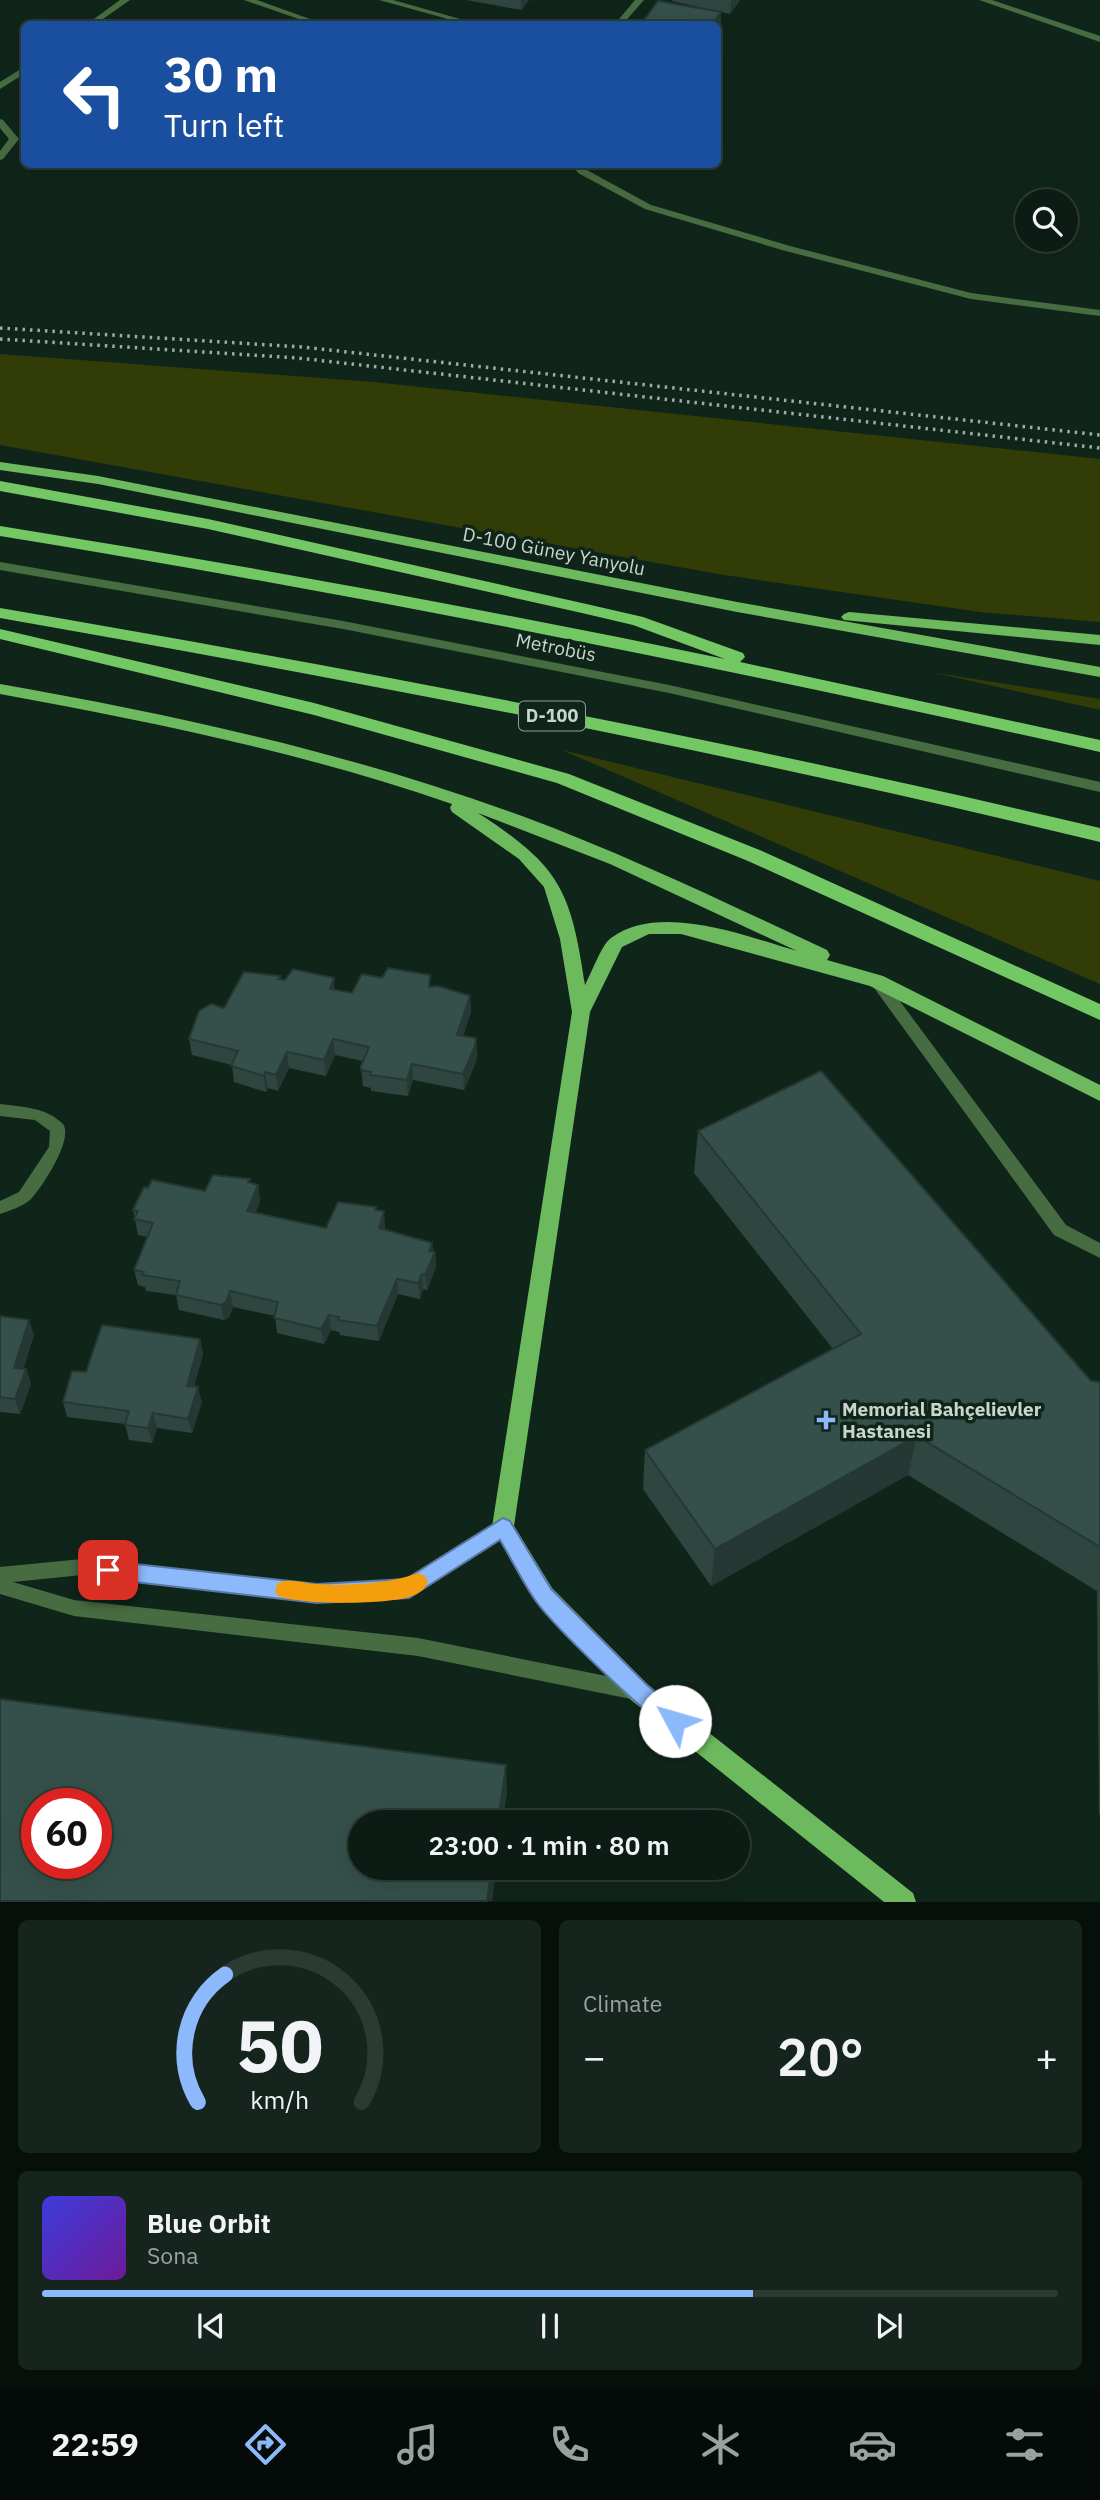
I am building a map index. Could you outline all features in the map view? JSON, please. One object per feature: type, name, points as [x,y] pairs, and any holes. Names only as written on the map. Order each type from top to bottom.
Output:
[{"type":"highway","points":[[0,485],[208,524],[637,621],[721,650],[774,674]]},
{"type":"highway","points":[[0,531],[331,586],[774,674],[1100,746]]},
{"type":"highway","name":"D-100","points":[[0,613],[301,666],[644,735],[1100,835]]},
{"type":"highway","points":[[0,634],[327,713],[563,778],[755,856],[1100,1012]]},
{"type":"main road","name":"D-100 Güney Yanyolu","points":[[0,466],[98,480],[737,607],[1100,672]]},
{"type":"main road","points":[[737,607],[1100,640]]},
{"type":"main road","points":[[0,689],[91,705],[256,741],[436,793],[586,847],[877,981],[1100,1094]]},
{"type":"main road","points":[[436,793],[502,837],[545,874],[565,920],[581,1012]]},
{"type":"main road","points":[[877,981],[756,946],[681,928],[647,928],[615,943],[581,1012],[503,1527],[544,1595],[639,1692],[904,1902]]},
{"type":"lane","points":[[95,21],[126,0]]},
{"type":"lane","points":[[248,0],[311,21]]},
{"type":"lane","points":[[383,0],[463,21]]},
{"type":"lane","points":[[622,21],[640,0]]},
{"type":"lane","points":[[983,0],[1100,39]]},
{"type":"lane","points":[[0,86],[21,72]]},
{"type":"lane","points":[[0,122],[14,139],[0,158]]},
{"type":"lane","points":[[580,168],[648,207],[786,248],[971,296],[1100,313]]},
{"type":"lane","name":"Metrobüs","points":[[0,566],[343,625],[655,686],[1100,787]]},
{"type":"lane","points":[[877,981],[1060,1230],[1100,1251]]},
{"type":"lane","points":[[0,1110],[38,1115],[58,1128],[56,1148],[24,1196],[0,1208]]},
{"type":"lane","points":[[0,1575],[82,1567],[317,1593],[409,1588],[503,1527]]},
{"type":"lane","points":[[0,1586],[74,1608],[418,1647],[639,1692]]},
{"type":"green space","points":[[0,354],[374,382],[1100,459],[1100,622],[980,612],[718,574],[0,445]]},
{"type":"green space","points":[[931,672],[1100,699],[1100,710]]},
{"type":"green space","points":[[562,750],[1100,881],[1100,984]]},
{"type":"building","points":[[658,1],[721,12],[714,21],[643,21]]},
{"type":"building","points":[[388,968],[430,975],[429,987],[438,986],[470,996],[457,1035],[476,1038],[463,1074],[412,1064],[407,1080],[370,1075],[371,1072],[361,1070],[369,1047],[333,1039],[324,1060],[287,1052],[276,1075],[265,1072],[264,1076],[231,1066],[238,1051],[189,1039],[199,1011],[211,1004],[224,1008],[244,972],[280,976],[278,979],[285,980],[293,969],[334,978],[330,989],[352,993],[362,974],[382,978]]},
{"type":"building","points":[[821,1071],[1091,1381],[1100,1382],[1100,1547],[917,1436],[715,1549],[645,1450],[861,1334],[698,1131]]},
{"type":"building","points":[[213,1175],[250,1179],[248,1182],[258,1185],[247,1211],[326,1228],[338,1202],[376,1207],[375,1210],[384,1211],[379,1228],[432,1243],[429,1251],[435,1252],[425,1275],[422,1274],[418,1283],[397,1279],[377,1326],[338,1320],[339,1317],[329,1315],[321,1329],[274,1318],[278,1302],[230,1291],[226,1302],[221,1305],[176,1295],[180,1281],[142,1275],[144,1272],[134,1270],[153,1223],[134,1219],[138,1211],[133,1210],[144,1187],[148,1188],[152,1180],[205,1191]]},
{"type":"building","points":[[0,1316],[29,1320],[14,1368],[26,1369],[15,1399],[0,1397]]},
{"type":"building","points":[[102,1325],[200,1339],[187,1386],[198,1387],[188,1419],[153,1413],[148,1428],[125,1425],[129,1411],[63,1402],[72,1371],[86,1372]]},
{"type":"building","points":[[0,1699],[506,1765],[500,1810],[348,1810],[348,1880],[490,1880],[487,1901],[0,1901]]},
{"type":"railway","points":[[0,328],[302,347],[1100,435]]},
{"type":"railway","points":[[0,339],[298,358],[1100,448]]},
{"type":"slow traffic","points":[[285,1590],[317,1593],[363,1591],[409,1588],[418,1582]]},
{"type":"place","name":"Memorial Bahçelievler Hastanesi","points":[[826,1420]]},
{"type":"route","points":[[108,1570],[317,1593],[409,1588],[503,1527],[544,1595],[639,1692],[675,1721]]}]
